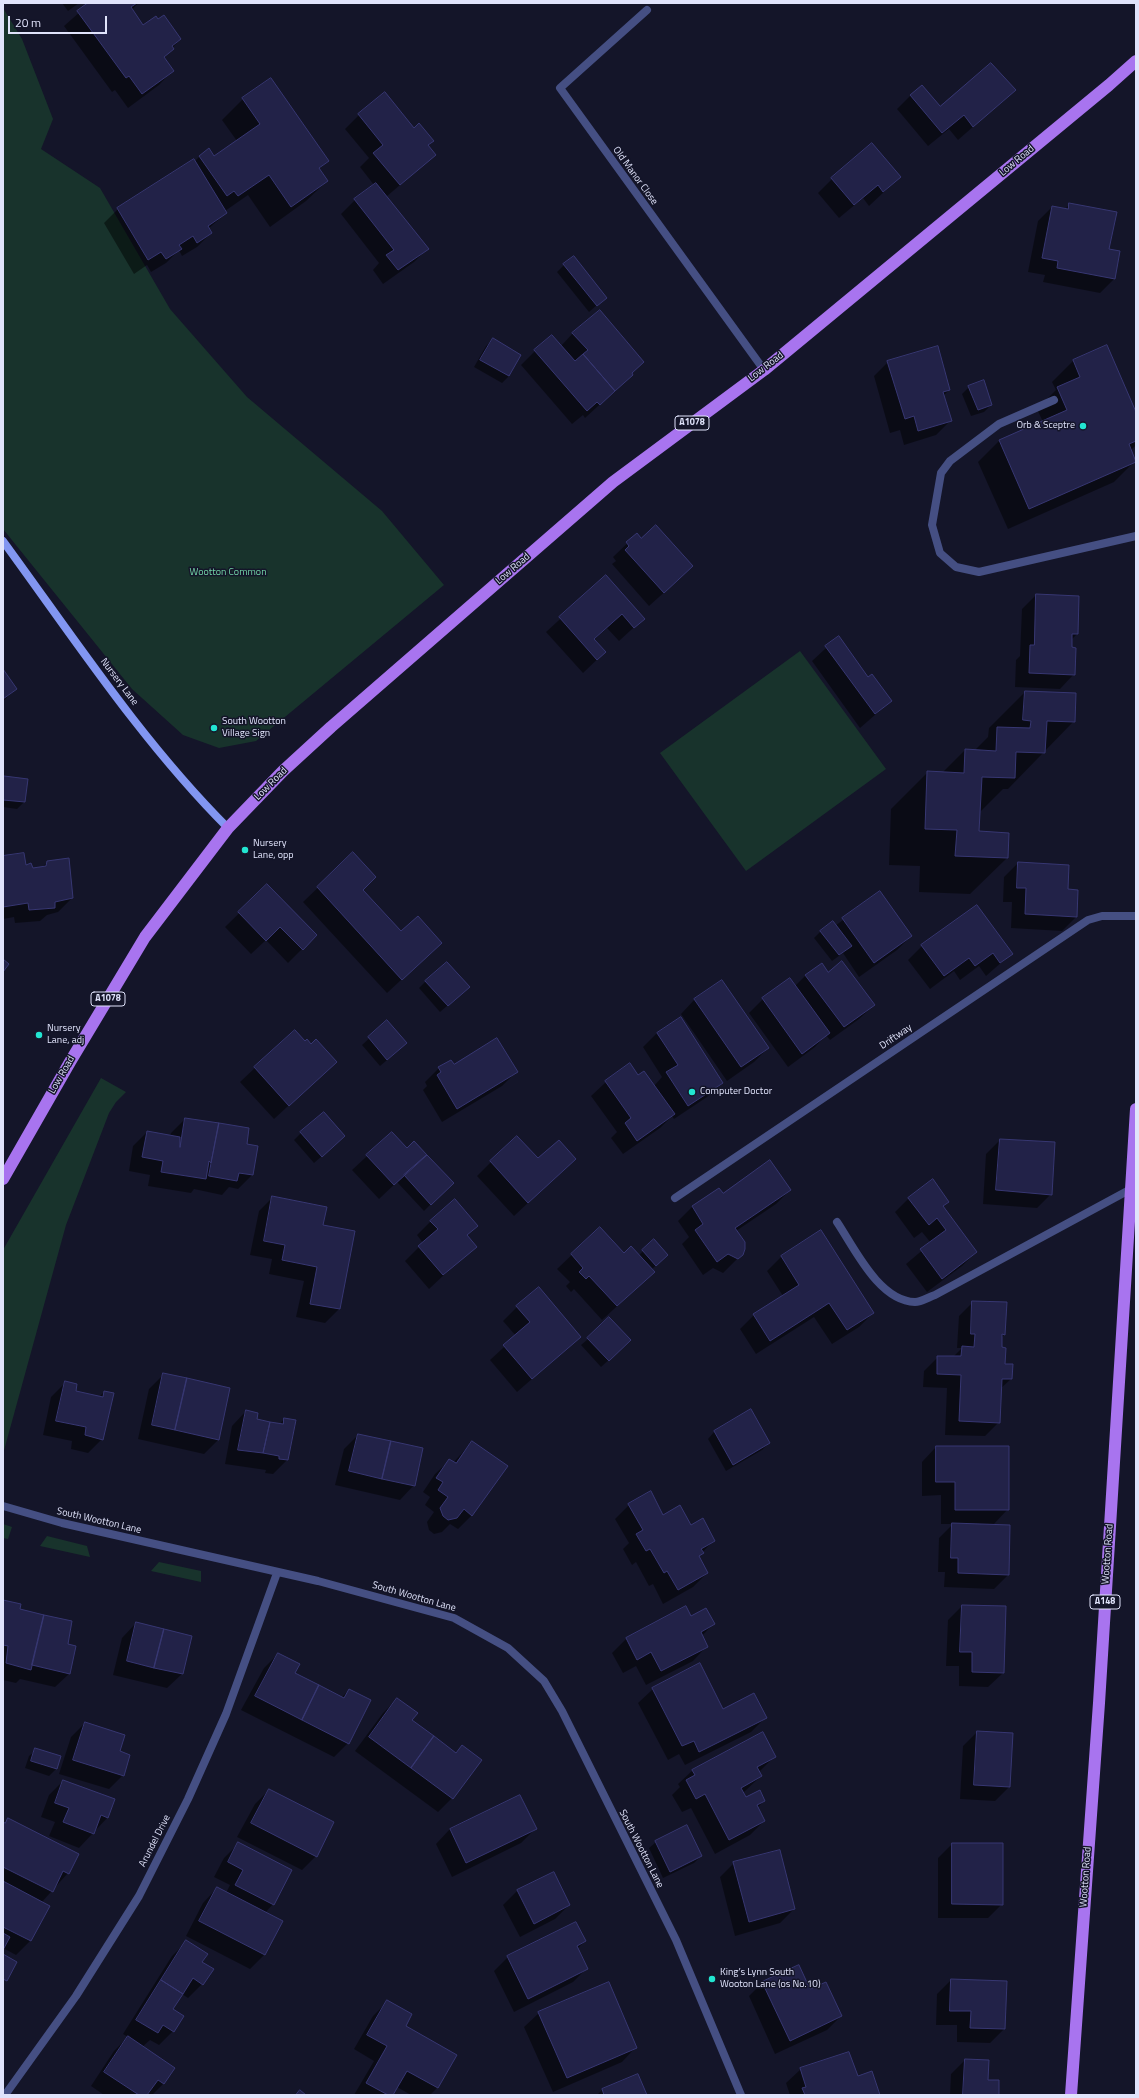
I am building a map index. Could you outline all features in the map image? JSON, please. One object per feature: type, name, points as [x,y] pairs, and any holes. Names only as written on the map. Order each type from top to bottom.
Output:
[{"type":"main road","name":"Low Road","points":[[3,1179],[70,1062],[145,937],[228,828],[283,771],[331,727],[613,482],[764,370],[1103,90],[1136,61]]},
{"type":"main road","name":"Wootton Road","points":[[1071,2095],[1098,1711],[1136,1109]]},
{"type":"street","name":"Old Manor Close","points":[[647,10],[560,88],[764,370]]},
{"type":"street","points":[[1054,400],[999,424],[950,461],[941,473],[932,525],[940,552],[956,567],[979,572],[1136,536]]},
{"type":"street","name":"Nursery Lane","points":[[3,541],[124,706],[174,769],[228,828]]},
{"type":"street","name":"Driftway","points":[[675,1198],[1088,920],[1102,916],[1136,916]]},
{"type":"street","points":[[837,1222],[881,1286],[891,1295],[903,1300],[916,1302],[935,1295],[1131,1189]]},
{"type":"street","name":"South Wootton Lane","points":[[3,1506],[62,1523],[277,1573],[318,1581],[454,1618],[508,1648],[544,1681],[562,1711],[676,1940],[741,2095]]},
{"type":"street","name":"Arundel Drive","points":[[5,2095],[76,1996],[139,1896],[188,1799],[226,1714],[277,1573]]},
{"type":"green space","name":"Wootton Common","points":[[3,8],[22,39],[53,119],[41,149],[100,188],[170,309],[247,397],[382,511],[444,585],[256,741],[219,748],[183,735],[132,689],[3,529]]},
{"type":"green space","points":[[800,651],[886,769],[746,871],[660,753]]},
{"type":"green space","points":[[101,1078],[126,1092],[116,1102],[109,1113],[66,1225],[3,1454],[3,1250]]},
{"type":"green space","points":[[3,1524],[12,1527],[8,1539],[3,1538]]},
{"type":"green space","points":[[47,1536],[87,1546],[90,1557],[40,1546]]},
{"type":"green space","points":[[159,1562],[201,1571],[201,1582],[151,1571]]},
{"type":"building","points":[[88,3],[137,3],[131,7],[143,25],[156,16],[158,19],[164,15],[181,39],[172,46],[174,49],[164,57],[174,71],[142,94],[129,76],[126,78],[77,11]]},
{"type":"building","points":[[991,63],[1016,90],[973,127],[964,115],[942,133],[910,95],[922,85],[940,106]]},
{"type":"building","points":[[271,78],[329,161],[319,168],[328,181],[291,207],[269,175],[238,196],[234,191],[227,196],[199,156],[209,148],[214,156],[260,124],[242,98]]},
{"type":"building","points":[[385,92],[414,128],[419,123],[434,141],[428,145],[436,155],[400,185],[373,153],[383,145],[358,114]]},
{"type":"building","points":[[872,143],[901,177],[883,192],[878,185],[854,205],[831,178]]},
{"type":"building","points":[[194,159],[227,213],[208,226],[212,233],[197,243],[193,236],[179,245],[182,249],[166,259],[161,252],[148,260],[117,208]]},
{"type":"building","points":[[376,183],[429,249],[398,270],[386,255],[394,250],[354,199]]},
{"type":"building","points":[[1069,203],[1117,212],[1109,249],[1120,251],[1115,279],[1057,268],[1058,261],[1042,258],[1052,206],[1068,209]]},
{"type":"building","points":[[574,256],[607,298],[597,306],[563,264]]},
{"type":"building","points":[[600,310],[644,362],[632,373],[633,375],[615,391],[583,354],[588,350],[572,333]]},
{"type":"building","points":[[552,335],[575,361],[583,354],[615,391],[600,405],[597,402],[587,411],[534,350]]},
{"type":"building","points":[[493,338],[521,355],[509,376],[480,360]]},
{"type":"building","name":"Orb & Sceptre","points":[[1107,345],[1136,412],[1136,441],[1129,444],[1136,462],[1029,509],[999,440],[1067,410],[1057,387],[1080,377],[1073,360]]},
{"type":"building","points":[[938,346],[950,390],[943,392],[952,421],[918,431],[914,416],[905,419],[887,361]]},
{"type":"building","points":[[984,380],[992,405],[978,410],[968,386]]},
{"type":"building","points":[[656,525],[693,566],[664,593],[625,550],[629,546],[626,542],[637,533],[641,538]]},
{"type":"building","points":[[606,575],[645,619],[634,628],[622,614],[594,639],[606,652],[597,660],[559,617]]},
{"type":"building","points":[[1036,594],[1079,596],[1078,634],[1072,634],[1072,647],[1076,648],[1075,675],[1029,673],[1030,645],[1034,645]]},
{"type":"building","points":[[839,636],[868,677],[872,674],[892,701],[875,714],[825,646]]},
{"type":"building","points":[[3,669],[17,689],[3,699]]},
{"type":"building","points":[[1025,691],[1076,693],[1075,722],[1047,721],[1045,753],[1016,752],[1015,778],[982,777],[979,831],[1009,833],[1008,858],[955,856],[957,830],[925,829],[927,771],[964,773],[965,749],[996,751],[997,727],[1030,728],[1031,721],[1023,720]]},
{"type":"building","points":[[4,776],[28,779],[25,802],[3,800]]},
{"type":"building","points":[[353,852],[376,877],[363,890],[401,931],[418,916],[442,943],[402,980],[317,887]]},
{"type":"building","points":[[24,853],[26,865],[31,863],[33,868],[46,866],[47,861],[69,858],[73,898],[55,902],[55,908],[29,910],[28,903],[3,907],[3,856]]},
{"type":"building","points":[[1018,862],[1069,865],[1068,889],[1078,890],[1077,917],[1025,914],[1026,888],[1017,888]]},
{"type":"building","points":[[267,884],[317,935],[303,950],[280,927],[266,941],[238,912]]},
{"type":"building","points":[[880,891],[912,936],[874,963],[842,918]]},
{"type":"building","points":[[977,905],[1013,954],[1000,963],[993,953],[975,966],[969,958],[944,976],[921,945]]},
{"type":"building","points":[[833,921],[852,946],[839,955],[820,931]]},
{"type":"building","points":[[3,959],[9,964],[3,972]]},
{"type":"building","points":[[842,961],[875,1005],[844,1027],[805,975],[822,963],[828,972]]},
{"type":"building","points":[[447,962],[470,987],[448,1006],[425,981]]},
{"type":"building","points":[[790,978],[830,1033],[802,1054],[762,998]]},
{"type":"building","points":[[722,980],[769,1048],[741,1067],[694,999]]},
{"type":"building","points":[[681,1017],[723,1083],[688,1106],[666,1072],[678,1065],[657,1033]]},
{"type":"building","points":[[387,1020],[407,1043],[387,1060],[368,1037]]},
{"type":"building","points":[[295,1030],[305,1041],[307,1039],[311,1044],[316,1039],[337,1062],[289,1106],[254,1067]]},
{"type":"building","points":[[497,1038],[518,1072],[457,1109],[437,1075],[441,1072],[438,1067],[451,1060],[454,1064]]},
{"type":"building","points":[[630,1063],[638,1075],[644,1071],[675,1114],[637,1141],[625,1123],[631,1118],[605,1081]]},
{"type":"building","points":[[324,1112],[345,1136],[322,1157],[300,1132]]},
{"type":"building","points":[[185,1118],[219,1123],[211,1163],[209,1161],[206,1179],[161,1172],[163,1161],[142,1157],[147,1131],[180,1137],[180,1147]]},
{"type":"building","points":[[219,1123],[249,1128],[247,1144],[258,1146],[253,1175],[239,1173],[237,1181],[209,1176]]},
{"type":"building","points":[[392,1132],[407,1148],[414,1141],[427,1155],[394,1185],[366,1155]]},
{"type":"building","points":[[517,1136],[538,1158],[559,1140],[576,1159],[528,1203],[490,1161]]},
{"type":"building","points":[[1000,1139],[1055,1142],[1052,1195],[996,1190]]},
{"type":"building","points":[[427,1155],[454,1183],[431,1205],[404,1175]]},
{"type":"building","points":[[770,1160],[791,1190],[735,1228],[745,1242],[743,1255],[738,1259],[728,1254],[717,1262],[695,1230],[703,1224],[692,1206],[719,1188],[723,1193]]},
{"type":"building","points":[[933,1179],[949,1202],[943,1206],[977,1252],[942,1279],[920,1249],[946,1230],[937,1218],[929,1225],[908,1198]]},
{"type":"building","points":[[272,1196],[327,1207],[323,1225],[355,1231],[340,1309],[310,1304],[317,1267],[282,1260],[285,1245],[264,1241]]},
{"type":"building","points":[[455,1199],[478,1226],[467,1235],[477,1247],[443,1275],[418,1246],[438,1229],[430,1221]]},
{"type":"building","points":[[600,1227],[624,1253],[631,1246],[655,1272],[617,1306],[589,1276],[586,1279],[579,1272],[583,1268],[571,1254]]},
{"type":"building","points":[[821,1230],[874,1313],[847,1330],[829,1303],[770,1341],[753,1314],[799,1285],[781,1256]]},
{"type":"building","points":[[654,1239],[668,1255],[656,1266],[642,1250]]},
{"type":"building","points":[[539,1287],[581,1337],[532,1379],[503,1345],[530,1322],[516,1306]]},
{"type":"building","points":[[972,1301],[1007,1302],[1005,1335],[1002,1334],[1002,1347],[1006,1348],[1005,1364],[1013,1364],[1012,1379],[1002,1379],[1000,1423],[959,1421],[961,1375],[937,1374],[937,1356],[961,1356],[962,1346],[974,1347],[975,1334],[971,1334]]},
{"type":"building","points":[[609,1317],[631,1340],[609,1361],[587,1338]]},
{"type":"building","points":[[163,1373],[187,1378],[175,1430],[152,1425]]},
{"type":"building","points":[[187,1378],[230,1388],[219,1440],[175,1430]]},
{"type":"building","points":[[65,1381],[77,1384],[76,1391],[103,1397],[104,1391],[114,1393],[103,1440],[85,1435],[86,1427],[56,1421]]},
{"type":"building","points":[[751,1409],[770,1443],[733,1465],[714,1431]]},
{"type":"building","points":[[246,1410],[258,1413],[257,1419],[270,1422],[263,1453],[238,1450]]},
{"type":"building","points":[[284,1418],[296,1420],[288,1460],[279,1459],[279,1456],[263,1453],[270,1422],[283,1424]]},
{"type":"building","points":[[358,1434],[391,1441],[382,1479],[349,1471]]},
{"type":"building","points":[[391,1441],[423,1448],[415,1486],[382,1479]]},
{"type":"building","points":[[472,1441],[508,1466],[472,1516],[464,1509],[457,1518],[448,1520],[443,1516],[440,1508],[448,1497],[438,1490],[443,1482],[436,1478],[449,1459],[456,1463]]},
{"type":"building","points":[[936,1446],[1009,1446],[1009,1510],[955,1510],[955,1482],[936,1482]]},
{"type":"building","points":[[651,1491],[663,1515],[680,1505],[691,1525],[703,1518],[715,1541],[701,1549],[704,1553],[699,1556],[708,1573],[678,1590],[667,1571],[664,1573],[650,1549],[646,1551],[636,1534],[643,1530],[628,1504]]},
{"type":"building","points":[[952,1523],[1010,1525],[1009,1575],[958,1573],[958,1558],[951,1558]]},
{"type":"building","points":[[3,1600],[21,1604],[20,1609],[44,1615],[31,1670],[6,1663],[8,1646],[3,1645]]},
{"type":"building","points":[[962,1605],[1006,1606],[1004,1673],[972,1672],[972,1652],[960,1652]]},
{"type":"building","points":[[686,1606],[691,1616],[706,1608],[715,1624],[701,1632],[708,1647],[661,1671],[651,1652],[637,1660],[626,1638]]},
{"type":"building","points":[[44,1615],[72,1621],[68,1644],[76,1646],[70,1674],[32,1665]]},
{"type":"building","points":[[136,1622],[164,1629],[154,1668],[127,1661]]},
{"type":"building","points":[[164,1629],[192,1636],[183,1674],[154,1668]]},
{"type":"building","points":[[278,1653],[300,1664],[295,1673],[319,1685],[302,1720],[255,1696]]},
{"type":"building","points":[[700,1663],[723,1709],[754,1693],[767,1718],[699,1752],[694,1741],[682,1746],[652,1688]]},
{"type":"building","points":[[319,1685],[344,1698],[349,1689],[371,1700],[349,1744],[302,1720]]},
{"type":"building","points":[[397,1698],[418,1713],[412,1720],[434,1736],[411,1768],[369,1737]]},
{"type":"building","points":[[85,1722],[125,1735],[120,1751],[130,1755],[124,1776],[73,1760]]},
{"type":"building","points":[[977,1731],[1013,1733],[1010,1787],[974,1785]]},
{"type":"building","points":[[763,1732],[776,1757],[757,1767],[762,1776],[741,1788],[746,1797],[760,1790],[765,1801],[757,1805],[765,1821],[729,1840],[705,1794],[696,1799],[686,1780],[695,1775],[692,1770]]},
{"type":"building","points":[[434,1736],[456,1753],[462,1745],[482,1760],[453,1799],[411,1768]]},
{"type":"building","points":[[35,1748],[61,1756],[57,1769],[31,1761]]},
{"type":"building","points":[[63,1780],[115,1799],[108,1818],[101,1815],[94,1834],[63,1822],[69,1808],[55,1803]]},
{"type":"building","points":[[269,1789],[334,1822],[317,1857],[251,1823]]},
{"type":"building","points":[[520,1795],[537,1829],[466,1863],[450,1829]]},
{"type":"building","points":[[8,1818],[79,1854],[69,1874],[63,1871],[53,1892],[3,1867],[3,1822],[5,1823]]},
{"type":"building","points":[[687,1825],[702,1856],[670,1872],[655,1841]]},
{"type":"building","points":[[238,1842],[292,1870],[274,1905],[235,1885],[243,1870],[228,1862]]},
{"type":"building","points":[[952,1843],[1003,1843],[1003,1905],[952,1904]]},
{"type":"building","points":[[780,1850],[795,1909],[749,1922],[733,1862]]},
{"type":"building","points":[[554,1872],[570,1905],[534,1924],[517,1890]]},
{"type":"building","points":[[3,1881],[50,1906],[31,1941],[3,1927]]},
{"type":"building","points":[[217,1887],[283,1921],[265,1955],[199,1921]]},
{"type":"building","points":[[576,1922],[586,1941],[577,1946],[588,1969],[528,1999],[507,1956]]},
{"type":"building","points":[[3,1933],[10,1937],[3,1950]]},
{"type":"building","points":[[186,1940],[208,1954],[202,1962],[214,1969],[203,1985],[193,1978],[183,1994],[161,1980]]},
{"type":"building","points":[[3,1954],[17,1962],[7,1981],[3,1979]]},
{"type":"building","points":[[799,1965],[810,1989],[826,1982],[842,2016],[790,2041],[762,1982]]},
{"type":"building","points":[[951,1979],[1007,1981],[1005,2029],[970,2028],[971,2011],[950,2011]]},
{"type":"building","points":[[161,1980],[183,1994],[173,2009],[184,2016],[174,2032],[163,2025],[158,2033],[136,2020]]},
{"type":"building","points":[[609,1982],[637,2048],[567,2078],[538,2012]]},
{"type":"building","points":[[387,2000],[412,2014],[406,2026],[457,2055],[438,2088],[407,2071],[393,2095],[388,2095],[366,2083],[387,2046],[367,2035]]},
{"type":"building","points":[[128,2036],[175,2068],[164,2084],[158,2080],[147,2095],[139,2095],[104,2072]]},
{"type":"building","points":[[849,2052],[858,2076],[872,2071],[880,2095],[805,2095],[802,2088],[806,2087],[800,2068]]},
{"type":"building","points":[[965,2059],[989,2060],[988,2080],[999,2080],[999,2095],[963,2095]]},
{"type":"building","points":[[638,2074],[647,2095],[604,2095],[602,2089]]},
{"type":"building","points":[[300,2090],[306,2095],[296,2095]]},
{"type":"place","name":"Orb & Sceptre","points":[[1083,426]]},
{"type":"place","name":"South Wootton Village Sign","points":[[214,728]]},
{"type":"place","name":"Nursery Lane, opp","points":[[245,850]]},
{"type":"place","name":"Nursery Lane, adj","points":[[39,1035]]},
{"type":"place","name":"Computer Doctor","points":[[692,1092]]},
{"type":"place","name":"King’s Lynn South Wooton Lane (os No.10)","points":[[712,1979]]}]
